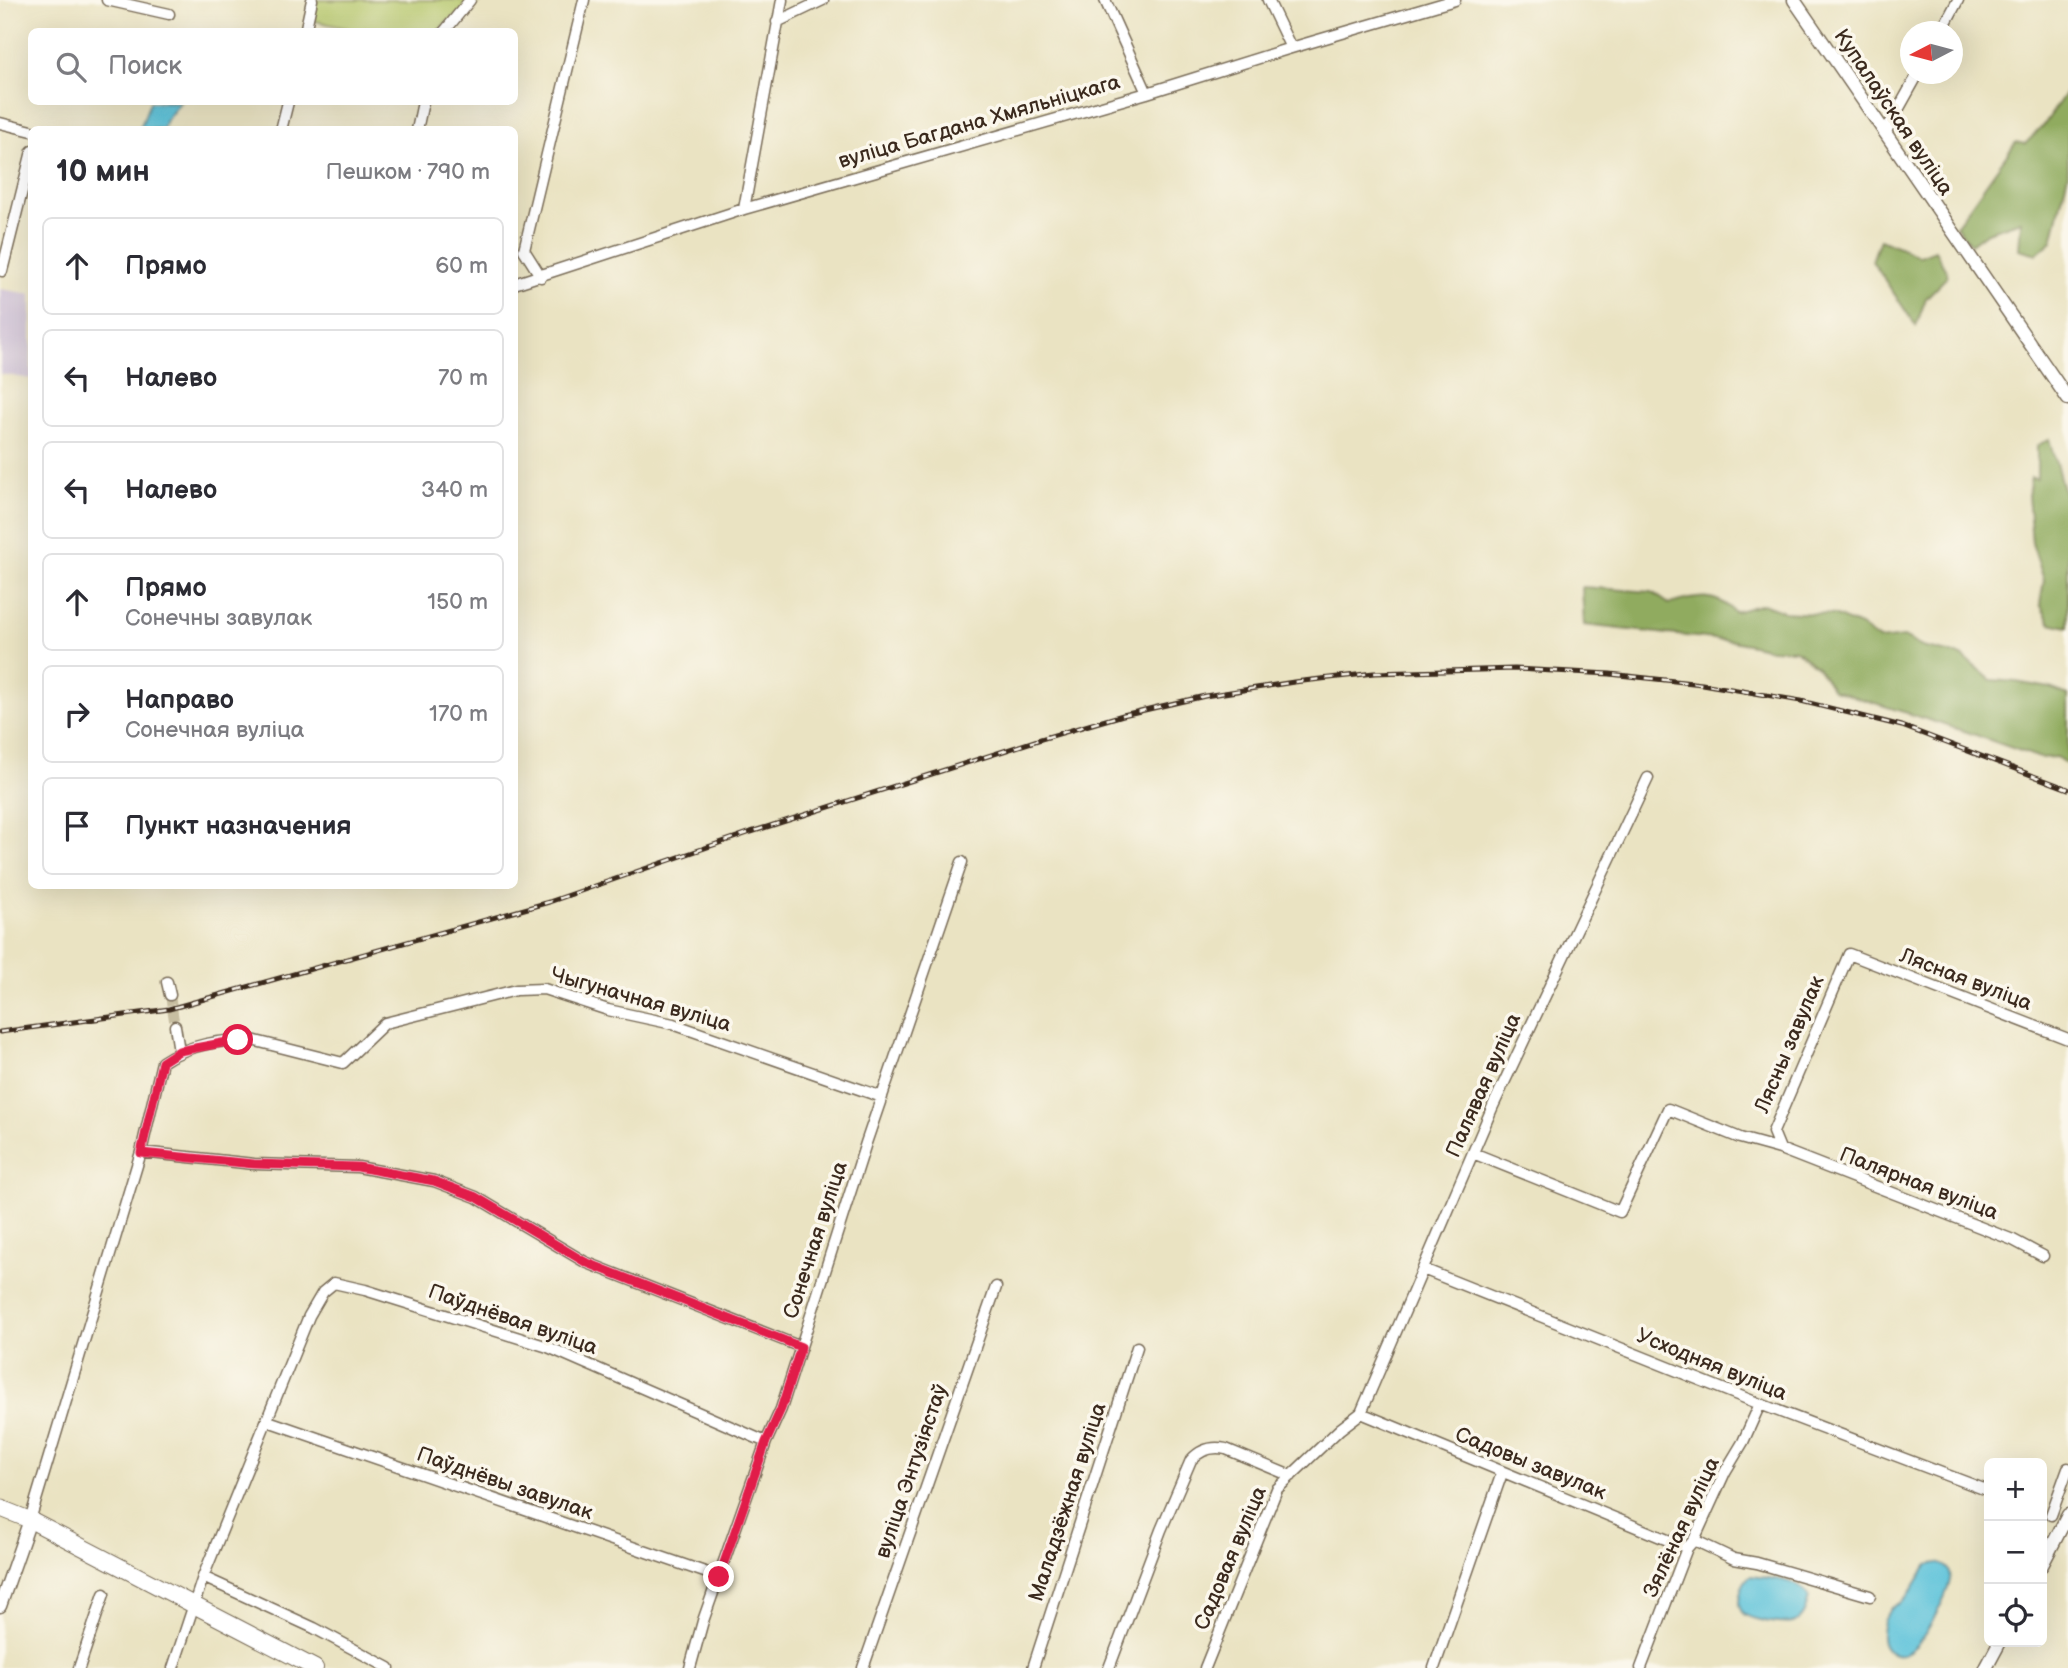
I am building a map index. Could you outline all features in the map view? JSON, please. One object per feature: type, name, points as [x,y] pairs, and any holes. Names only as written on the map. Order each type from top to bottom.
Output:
[{"type":"main road","points":[[0,1508],[30,1520],[315,1668]]},
{"type":"street","points":[[107,0],[169,14]]},
{"type":"street","points":[[306,28],[312,0]]},
{"type":"street","points":[[447,28],[470,0]]},
{"type":"street","points":[[541,277],[524,250],[584,0]]},
{"type":"street","points":[[744,209],[782,0]]},
{"type":"street","points":[[777,22],[822,0]]},
{"type":"street","points":[[1105,0],[1147,93]]},
{"type":"street","points":[[1268,0],[1291,48]]},
{"type":"street","name":"вуліца Багдана Хмяльніцкага","points":[[518,283],[744,209],[1147,93],[1455,0]]},
{"type":"street","name":"Купалаўская вуліца","points":[[1794,0],[2068,398]]},
{"type":"street","points":[[1947,21],[1958,0]]},
{"type":"street","points":[[1885,134],[1912,84]]},
{"type":"street","points":[[282,126],[287,105]]},
{"type":"street","points":[[418,126],[422,105]]},
{"type":"street","points":[[0,123],[28,130]]},
{"type":"street","points":[[0,270],[2,271],[28,167]]},
{"type":"street","name":"Палявая вуліца","points":[[1361,1413],[1499,1093],[1648,778]]},
{"type":"street","name":"Сонечная вуліца","points":[[690,1668],[766,1442],[781,1409],[882,1097],[962,862]]},
{"type":"street","name":"Лясная вуліца","points":[[1849,954],[2068,1039]]},
{"type":"street","name":"Лясны завулак","points":[[1780,1149],[1773,1132],[1849,954]]},
{"type":"street","points":[[167,982],[170,995]]},
{"type":"street","name":"Чыгуначная вуліца","points":[[179,1051],[238,1040],[253,1040],[343,1063],[385,1023],[516,990],[544,989],[608,1010],[673,1024],[882,1097]]},
{"type":"street","points":[[0,1606],[30,1520],[141,1153],[162,1062],[179,1051],[175,1026]]},
{"type":"street","name":"Палярная вуліца","points":[[1473,1153],[1620,1212],[1668,1109],[1740,1138],[1780,1149],[2013,1240],[2043,1256]]},
{"type":"street","points":[[1740,1138],[1773,1132]]},
{"type":"street","points":[[141,1153],[254,1164],[358,1167],[434,1181],[476,1197],[585,1262],[801,1347]]},
{"type":"street","name":"Усходняя вуліца","points":[[1423,1269],[1760,1404],[1984,1489]]},
{"type":"street","name":"Паўднёвая вуліца","points":[[273,1423],[309,1316],[323,1292],[334,1283],[548,1346],[766,1442]]},
{"type":"street","name":"вуліца Энтузіястаў","points":[[863,1668],[996,1287]]},
{"type":"street","name":"Маладзёжная вуліца","points":[[1033,1668],[1137,1347]]},
{"type":"street","name":"Зялёная вуліца","points":[[1641,1668],[1691,1544],[1725,1472],[1744,1442],[1760,1404]]},
{"type":"street","name":"Садовы завулак","points":[[1361,1413],[1502,1473],[1691,1544],[1734,1559],[1757,1563],[1870,1596]]},
{"type":"street","name":"Садовая вуліца","points":[[1205,1668],[1277,1489],[1340,1429],[1361,1413]]},
{"type":"street","points":[[173,1668],[202,1577],[273,1423]]},
{"type":"street","name":"Паўднёвы завулак","points":[[273,1423],[719,1577]]},
{"type":"street","points":[[1109,1668],[1161,1530],[1195,1455],[1218,1447],[1291,1476]]},
{"type":"street","points":[[2047,1555],[2066,1518],[2047,1513],[2068,1468]]},
{"type":"street","points":[[1434,1668],[1502,1473]]},
{"type":"street","points":[[202,1577],[314,1628],[389,1668]]},
{"type":"street","points":[[79,1668],[104,1594]]},
{"type":"street","points":[[1986,1668],[1997,1647]]},
{"type":"shaded area","points":[[0,289],[28,294],[28,379],[0,374]]},
{"type":"green space","points":[[315,0],[485,0],[459,12],[441,28],[345,28],[311,20]]},
{"type":"green space","points":[[2068,89],[2068,174],[2052,241],[2037,254],[2019,249],[2021,221],[1987,232],[1971,244],[1956,226],[2016,142],[2025,144],[2044,125]]},
{"type":"green space","points":[[1880,239],[1920,256],[1935,250],[1946,270],[1947,277],[1926,298],[1916,326],[1872,261]]},
{"type":"green space","points":[[2049,439],[2068,506],[2068,627],[2050,623],[2040,604],[2044,580],[2032,543],[2028,495],[2031,478],[2037,479],[2037,446]]},
{"type":"green space","points":[[1582,587],[1652,592],[1669,604],[1696,598],[1712,598],[1727,605],[1734,612],[1763,604],[1784,612],[1834,615],[1860,626],[1879,640],[1904,637],[1922,647],[1962,656],[1991,680],[2050,688],[2068,695],[2068,765],[2056,757],[2040,758],[1833,690],[1817,667],[1796,650],[1584,625]]},
{"type":"water","points":[[149,105],[178,105],[164,126],[141,126]]},
{"type":"water","points":[[1938,1563],[1947,1568],[1950,1580],[1937,1613],[1912,1649],[1902,1654],[1892,1653],[1887,1650],[1882,1640],[1887,1615],[1907,1597],[1928,1565]]},
{"type":"water","points":[[1750,1576],[1783,1580],[1798,1586],[1809,1598],[1801,1617],[1795,1622],[1784,1623],[1767,1622],[1745,1615],[1740,1608],[1739,1598]]},
{"type":"tunnel","points":[[170,995],[175,1026]]},
{"type":"railway","points":[[0,1032],[169,1009],[549,902],[751,832],[1123,715],[1205,696],[1294,682],[1374,673],[1515,669],[1610,674],[1702,684],[1801,701],[1902,726],[2068,789]]},
{"type":"route","points":[[238,1040],[179,1051],[162,1062],[141,1153],[254,1164],[358,1167],[434,1181],[476,1197],[585,1262],[801,1347],[719,1577]]}]
